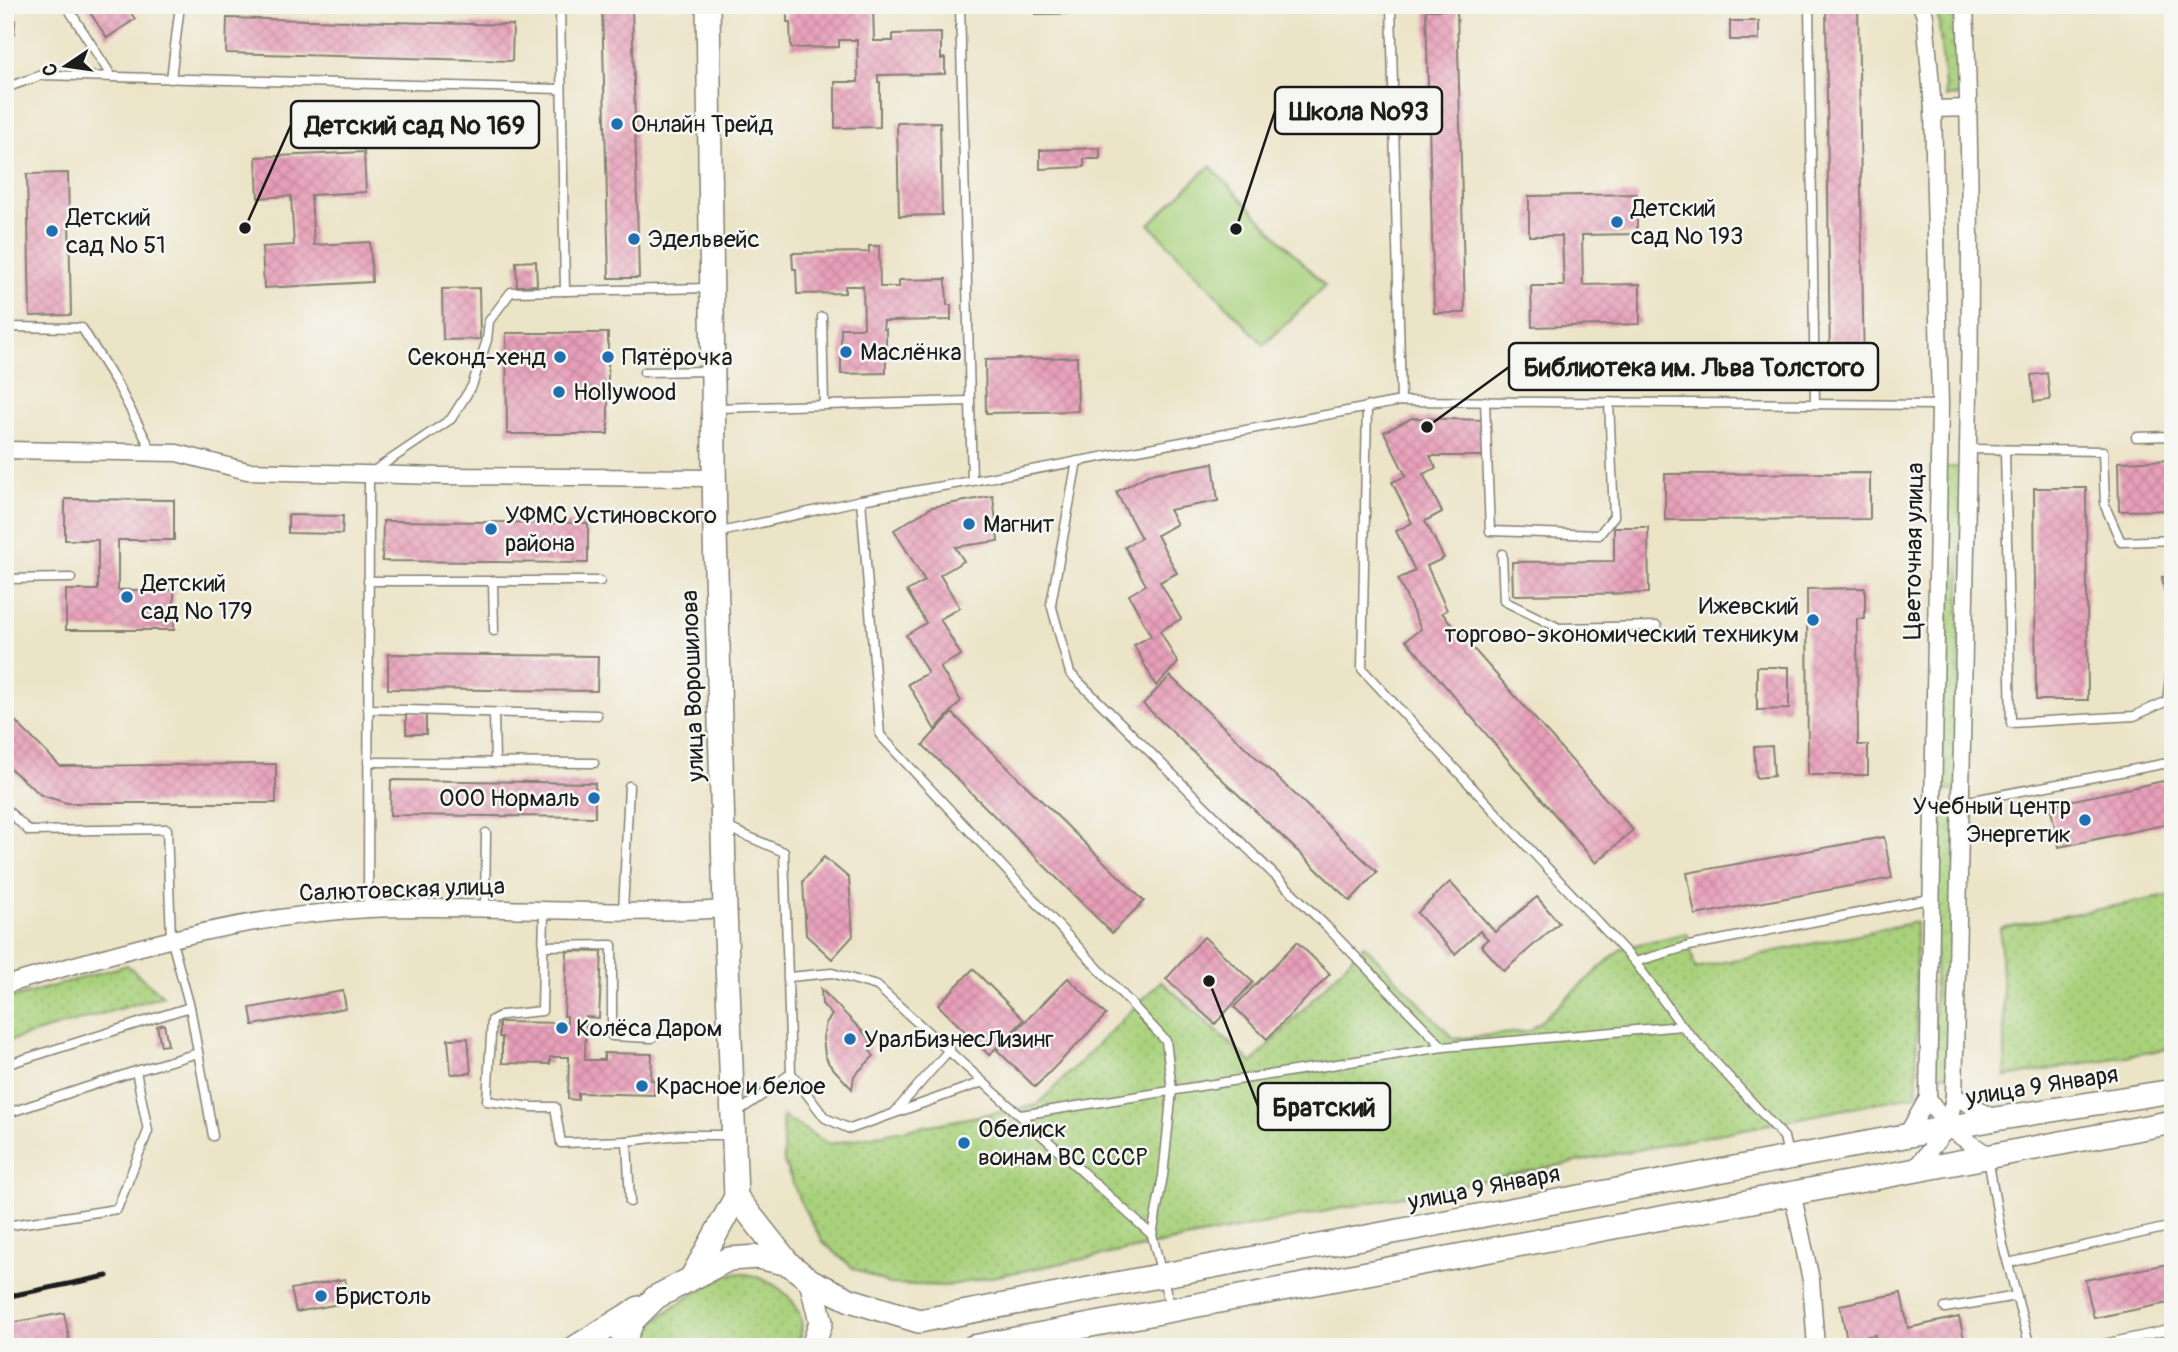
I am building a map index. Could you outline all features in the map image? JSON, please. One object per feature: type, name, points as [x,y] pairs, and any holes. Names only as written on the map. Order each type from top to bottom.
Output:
[{"type":"main road","name":"улица Ворошилова","points":[[708,5],[715,533],[736,1197]]},
{"type":"main road","name":"улица 9 Января","points":[[789,1264],[811,1281],[850,1300],[919,1321],[1995,1119],[2173,1091]]},
{"type":"main road","points":[[973,1347],[1038,1341],[1170,1310],[2173,1122]]},
{"type":"main road","points":[[692,1277],[736,1197],[789,1264]]},
{"type":"main road","points":[[576,1347],[656,1297],[729,1259],[758,1257],[789,1264]]},
{"type":"main road","points":[[811,1281],[821,1322],[813,1347]]},
{"type":"main road","points":[[621,1347],[633,1320],[656,1297]]},
{"type":"street","name":"Цветочная улица","points":[[1922,5],[1933,109],[1940,405],[1928,1098]]},
{"type":"street","points":[[1914,1169],[1948,1128],[1954,1096],[1963,802],[1969,405],[1969,108],[1965,5]]},
{"type":"street","points":[[1933,109],[1969,108]]},
{"type":"street","points":[[1940,405],[1969,405]]},
{"type":"street","points":[[5,450],[177,453],[247,471],[715,478]]},
{"type":"street","points":[[1933,802],[1963,802]]},
{"type":"street","name":"Салютовская улица","points":[[5,985],[171,938],[288,916],[368,909],[673,912],[725,909]]},
{"type":"street","points":[[1954,1096],[1995,1119]]},
{"type":"street","points":[[1906,1136],[1928,1098],[1948,1128],[1988,1155]]},
{"type":"street","points":[[1793,1192],[1811,1280],[1816,1347]]},
{"type":"lane","points":[[66,5],[112,77]]},
{"type":"lane","points":[[171,79],[180,5]]},
{"type":"lane","points":[[560,5],[565,291]]},
{"type":"lane","points":[[960,5],[972,481]]},
{"type":"lane","points":[[1391,5],[1401,401]]},
{"type":"lane","points":[[1810,5],[1815,403]]},
{"type":"lane","points":[[5,88],[42,75],[560,89]]},
{"type":"lane","points":[[368,909],[369,474],[451,419],[472,386],[487,340],[489,321],[511,292],[712,288]]},
{"type":"lane","points":[[822,317],[824,403]]},
{"type":"lane","points":[[5,327],[82,328],[117,384],[153,453]]},
{"type":"lane","points":[[644,372],[712,371]]},
{"type":"lane","points":[[713,408],[969,401]]},
{"type":"lane","points":[[715,533],[861,500],[1401,401],[1815,403],[1910,407],[1940,405]]},
{"type":"lane","points":[[1485,401],[1490,531],[1599,535],[1614,516],[1609,402]]},
{"type":"lane","points":[[1367,406],[1362,669],[1635,962],[1682,1026],[1784,1137],[1789,1158]]},
{"type":"lane","points":[[2136,437],[2173,436]]},
{"type":"lane","points":[[1968,449],[2103,451],[2105,506],[2121,542],[2173,540]]},
{"type":"lane","points":[[2005,450],[2011,723],[2134,716],[2167,701],[2173,655]]},
{"type":"lane","points":[[1077,461],[1051,604],[1070,673],[1361,961],[1443,1046]]},
{"type":"lane","points":[[861,500],[880,735],[1166,1041],[1172,1090],[1163,1176],[1152,1235],[1170,1310]]},
{"type":"lane","points":[[1503,554],[1504,601],[1559,628],[1657,626]]},
{"type":"lane","points":[[5,579],[71,578]]},
{"type":"lane","points":[[368,581],[600,581]]},
{"type":"lane","points":[[493,581],[494,631]]},
{"type":"lane","points":[[368,709],[597,715]]},
{"type":"lane","points":[[494,713],[495,763]]},
{"type":"lane","points":[[368,762],[594,764]]},
{"type":"lane","points":[[1963,802],[2028,792],[2173,762]]},
{"type":"lane","points":[[623,912],[629,786]]},
{"type":"lane","points":[[5,808],[29,831],[167,830],[171,938],[190,1007],[213,1136]]},
{"type":"lane","points":[[723,826],[784,852],[790,1073],[825,1118],[850,1129],[983,1082]]},
{"type":"lane","points":[[485,909],[486,833]]},
{"type":"lane","points":[[1635,962],[1689,946],[1930,899]]},
{"type":"lane","points":[[544,910],[542,1011],[502,1015],[492,1020],[487,1101],[555,1107],[561,1143],[627,1141],[679,1135],[734,1124],[790,1073]]},
{"type":"lane","points":[[543,946],[612,945],[612,1036],[652,1038]]},
{"type":"lane","points":[[789,977],[832,974],[877,986],[950,1049],[1152,1235]]},
{"type":"lane","points":[[5,1065],[190,1007]]},
{"type":"lane","points":[[1021,1115],[1443,1046],[1682,1026]]},
{"type":"lane","points":[[894,1114],[950,1049]]},
{"type":"lane","points":[[5,1114],[198,1053]]},
{"type":"lane","points":[[5,1226],[117,1209],[148,1131],[136,1071]]},
{"type":"lane","points":[[627,1141],[630,1202]]},
{"type":"lane","points":[[1988,1155],[2008,1263],[2030,1347]]},
{"type":"lane","points":[[2008,1263],[2173,1226]]},
{"type":"lane","points":[[1945,1308],[2017,1296]]},
{"type":"lane","points":[[2090,1347],[2173,1329]]},
{"type":"green space","points":[[1937,5],[1953,5],[1961,96],[1946,97]]},
{"type":"green space","points":[[1210,166],[1325,286],[1264,345],[1149,224]]},
{"type":"green space","points":[[1944,467],[1962,467],[1957,791],[1939,791]]},
{"type":"green space","points":[[1938,809],[1956,810],[1950,1075],[1933,1074]]},
{"type":"green space","points":[[2173,895],[2173,1048],[2006,1077],[2000,928]]},
{"type":"green space","points":[[1916,922],[1917,1095],[946,1286],[889,1284],[853,1268],[823,1242],[804,1209],[784,1163],[782,1116],[829,1144],[1037,1105],[1161,981],[1252,1063],[1364,945],[1454,1039],[1530,1031],[1622,948],[1687,933],[1695,968]]},
{"type":"green space","points":[[127,965],[163,996],[5,1042],[5,1000]]},
{"type":"green space","points":[[735,1273],[763,1279],[787,1295],[796,1306],[801,1319],[801,1333],[796,1347],[631,1347],[647,1327],[677,1304]]},
{"type":"building","points":[[5,5],[10,5],[14,11],[15,23],[14,34],[8,42],[8,51],[5,51]]},
{"type":"building","points":[[85,5],[126,5],[135,19],[107,38]]},
{"type":"building","points":[[602,5],[632,5],[639,278],[609,278]]},
{"type":"building","points":[[873,5],[874,41],[893,41],[893,34],[941,33],[941,59],[945,58],[945,74],[878,75],[880,127],[835,128],[835,82],[858,82],[857,40],[839,40],[839,47],[791,48],[787,7]]},
{"type":"building","points":[[1036,5],[1111,5],[1112,13],[1036,14]]},
{"type":"building","points":[[1826,5],[1858,5],[1864,373],[1830,373]]},
{"type":"building","points":[[1426,10],[1457,10],[1465,313],[1434,313]]},
{"type":"building","points":[[227,18],[513,25],[512,61],[226,53]]},
{"type":"building","points":[[1730,21],[1759,21],[1759,40],[1730,40]]},
{"type":"building","points":[[940,122],[942,215],[899,216],[897,123]]},
{"type":"building","points":[[1100,148],[1100,159],[1084,159],[1084,167],[1040,169],[1040,150]]},
{"type":"building","points":[[364,152],[366,192],[311,195],[314,245],[370,242],[372,282],[264,288],[262,247],[294,245],[291,196],[258,198],[256,157]]},
{"type":"building","points":[[68,173],[71,315],[30,316],[27,174]]},
{"type":"building","points":[[1637,194],[1637,234],[1582,235],[1583,285],[1640,284],[1640,324],[1532,327],[1531,286],[1564,286],[1562,236],[1529,236],[1529,196]]},
{"type":"building","points":[[869,246],[879,246],[880,287],[899,287],[899,280],[946,279],[947,305],[951,305],[951,320],[884,321],[886,373],[841,374],[841,328],[864,328],[863,286],[845,286],[845,293],[797,294],[792,253],[869,252]]},
{"type":"building","points":[[536,261],[537,285],[517,286],[516,262]]},
{"type":"building","points":[[479,288],[480,339],[443,340],[442,289]]},
{"type":"building","points":[[506,333],[608,333],[608,434],[507,434]]},
{"type":"building","points":[[1077,357],[1078,411],[986,413],[985,360]]},
{"type":"building","points":[[2047,373],[2050,400],[2034,402],[2031,375]]},
{"type":"building","points":[[1412,418],[1485,420],[1484,456],[1430,456],[1436,468],[1423,474],[1442,512],[1425,521],[1444,558],[1427,566],[1447,610],[1442,613],[1633,830],[1596,863],[1406,640],[1421,629],[1398,579],[1415,571],[1396,531],[1412,523],[1392,482],[1406,476],[1384,432]]},
{"type":"building","points":[[2173,460],[2173,510],[2119,511],[2118,462]]},
{"type":"building","points":[[1213,463],[1218,501],[1169,510],[1177,524],[1157,535],[1177,573],[1160,582],[1181,619],[1160,631],[1178,663],[1156,686],[1134,645],[1151,636],[1129,595],[1146,585],[1125,547],[1141,538],[1116,492],[1150,474]]},
{"type":"building","points":[[1870,473],[1870,519],[1665,520],[1665,474]]},
{"type":"building","points":[[2034,488],[2086,488],[2088,700],[2036,700]]},
{"type":"building","points":[[993,496],[998,541],[955,547],[964,561],[940,575],[960,608],[940,619],[961,655],[940,667],[961,701],[935,730],[908,684],[928,673],[906,635],[926,623],[907,591],[925,581],[894,530],[932,507]]},
{"type":"building","points":[[65,499],[174,500],[174,540],[118,540],[118,590],[174,590],[174,630],[66,630],[66,590],[98,590],[98,540],[65,540]]},
{"type":"building","points":[[288,515],[343,516],[342,534],[288,533]]},
{"type":"building","points":[[383,521],[588,523],[588,563],[382,561]]},
{"type":"building","points":[[1614,527],[1648,527],[1649,593],[1513,595],[1512,562],[1614,561]]},
{"type":"building","points":[[2173,575],[2173,591],[2165,593],[2162,577]]},
{"type":"building","points":[[1865,588],[1865,619],[1857,619],[1858,745],[1868,745],[1868,775],[1808,775],[1807,589]]},
{"type":"building","points":[[388,654],[598,656],[597,691],[388,689]]},
{"type":"building","points":[[1757,667],[1789,667],[1789,709],[1757,710]]},
{"type":"building","points":[[1170,676],[1377,872],[1350,901],[1143,704]]},
{"type":"building","points":[[5,711],[60,766],[276,764],[276,803],[67,803],[41,795],[5,764]]},
{"type":"building","points":[[406,713],[426,713],[426,734],[406,734]]},
{"type":"building","points":[[952,713],[1144,901],[1112,933],[923,745]]},
{"type":"building","points":[[1772,746],[1774,776],[1756,778],[1754,747]]},
{"type":"building","points":[[2173,779],[2173,823],[2059,847],[2050,805]]},
{"type":"building","points":[[391,780],[595,783],[595,817],[390,815]]},
{"type":"building","points":[[1884,837],[1892,878],[1695,915],[1687,873]]},
{"type":"building","points":[[824,857],[849,878],[853,936],[832,959],[806,935],[803,881]]},
{"type":"building","points":[[1450,882],[1495,932],[1537,897],[1559,923],[1504,971],[1481,945],[1488,939],[1480,931],[1455,954],[1417,913]]},
{"type":"building","points":[[1204,937],[1253,982],[1215,1024],[1166,979]]},
{"type":"building","points":[[1297,942],[1330,974],[1267,1039],[1234,1007]]},
{"type":"building","points":[[567,951],[602,952],[599,1018],[586,1017],[585,1060],[604,1060],[604,1053],[652,1054],[651,1080],[655,1080],[654,1095],[578,1093],[578,1100],[568,1099],[569,1057],[550,1057],[550,1064],[502,1063],[499,1022],[567,1023],[567,1016],[564,1016]]},
{"type":"building","points":[[973,969],[1024,1020],[989,1055],[938,1005]]},
{"type":"building","points":[[1068,978],[1106,1015],[1035,1087],[997,1050]]},
{"type":"building","points":[[821,989],[870,1039],[870,1051],[874,1056],[854,1076],[852,1089],[829,1064],[825,1055],[823,1038],[826,1023],[832,1015],[822,1004]]},
{"type":"building","points":[[343,991],[346,1008],[253,1025],[250,1008]]},
{"type":"building","points":[[164,1024],[168,1045],[161,1046],[157,1026]]},
{"type":"building","points":[[468,1038],[471,1073],[451,1074],[448,1039]]},
{"type":"building","points":[[2173,1263],[2173,1302],[2094,1318],[2085,1280]]},
{"type":"building","name":"Бристоль","points":[[345,1279],[350,1302],[296,1312],[291,1289]]},
{"type":"building","points":[[1901,1293],[1908,1328],[1959,1317],[1966,1347],[1878,1347],[1875,1335],[1847,1340],[1840,1305]]},
{"type":"building","points":[[64,1313],[71,1347],[5,1347],[5,1324]]},
{"type":"railway","points":[[5,1297],[107,1276]]},
{"type":"place","name":"Онлайн Трейд","points":[[617,124]]},
{"type":"place","name":"Детский сад № 193","points":[[1617,222]]},
{"type":"place","name":"Детский сад № 169","points":[[245,228]]},
{"type":"place","name":"Школа №93","points":[[1236,229]]},
{"type":"place","name":"Детский сад № 51","points":[[52,231]]},
{"type":"place","name":"Эдельвейс","points":[[634,239]]},
{"type":"place","name":"Маслёнка","points":[[846,352]]},
{"type":"place","name":"Секонд-хенд","points":[[560,357]]},
{"type":"place","name":"Пятёрочка","points":[[608,357]]},
{"type":"place","name":"Hollywood","points":[[559,392]]},
{"type":"place","name":"Библиотека им. Льва Толстого","points":[[1427,427]]},
{"type":"place","name":"Магнит","points":[[969,524]]},
{"type":"place","name":"УФМС Устиновского района","points":[[491,529]]},
{"type":"place","name":"Детский сад № 179","points":[[127,597]]},
{"type":"place","name":"Ижевский торгово-экономический техникум","points":[[1813,620]]},
{"type":"place","name":"ООО Нормаль","points":[[594,798]]},
{"type":"place","name":"Учебный центр Энергетик","points":[[2085,820]]},
{"type":"place","name":"Братский","points":[[1209,981]]},
{"type":"place","name":"Колёса Даром","points":[[562,1028]]},
{"type":"place","name":"УралБизнесЛизинг","points":[[850,1039]]},
{"type":"place","name":"Красное и белое","points":[[642,1086]]},
{"type":"place","name":"Обелиск воинам ВС СССР","points":[[964,1143]]},
{"type":"place","name":"Бристоль","points":[[321,1296]]}]
